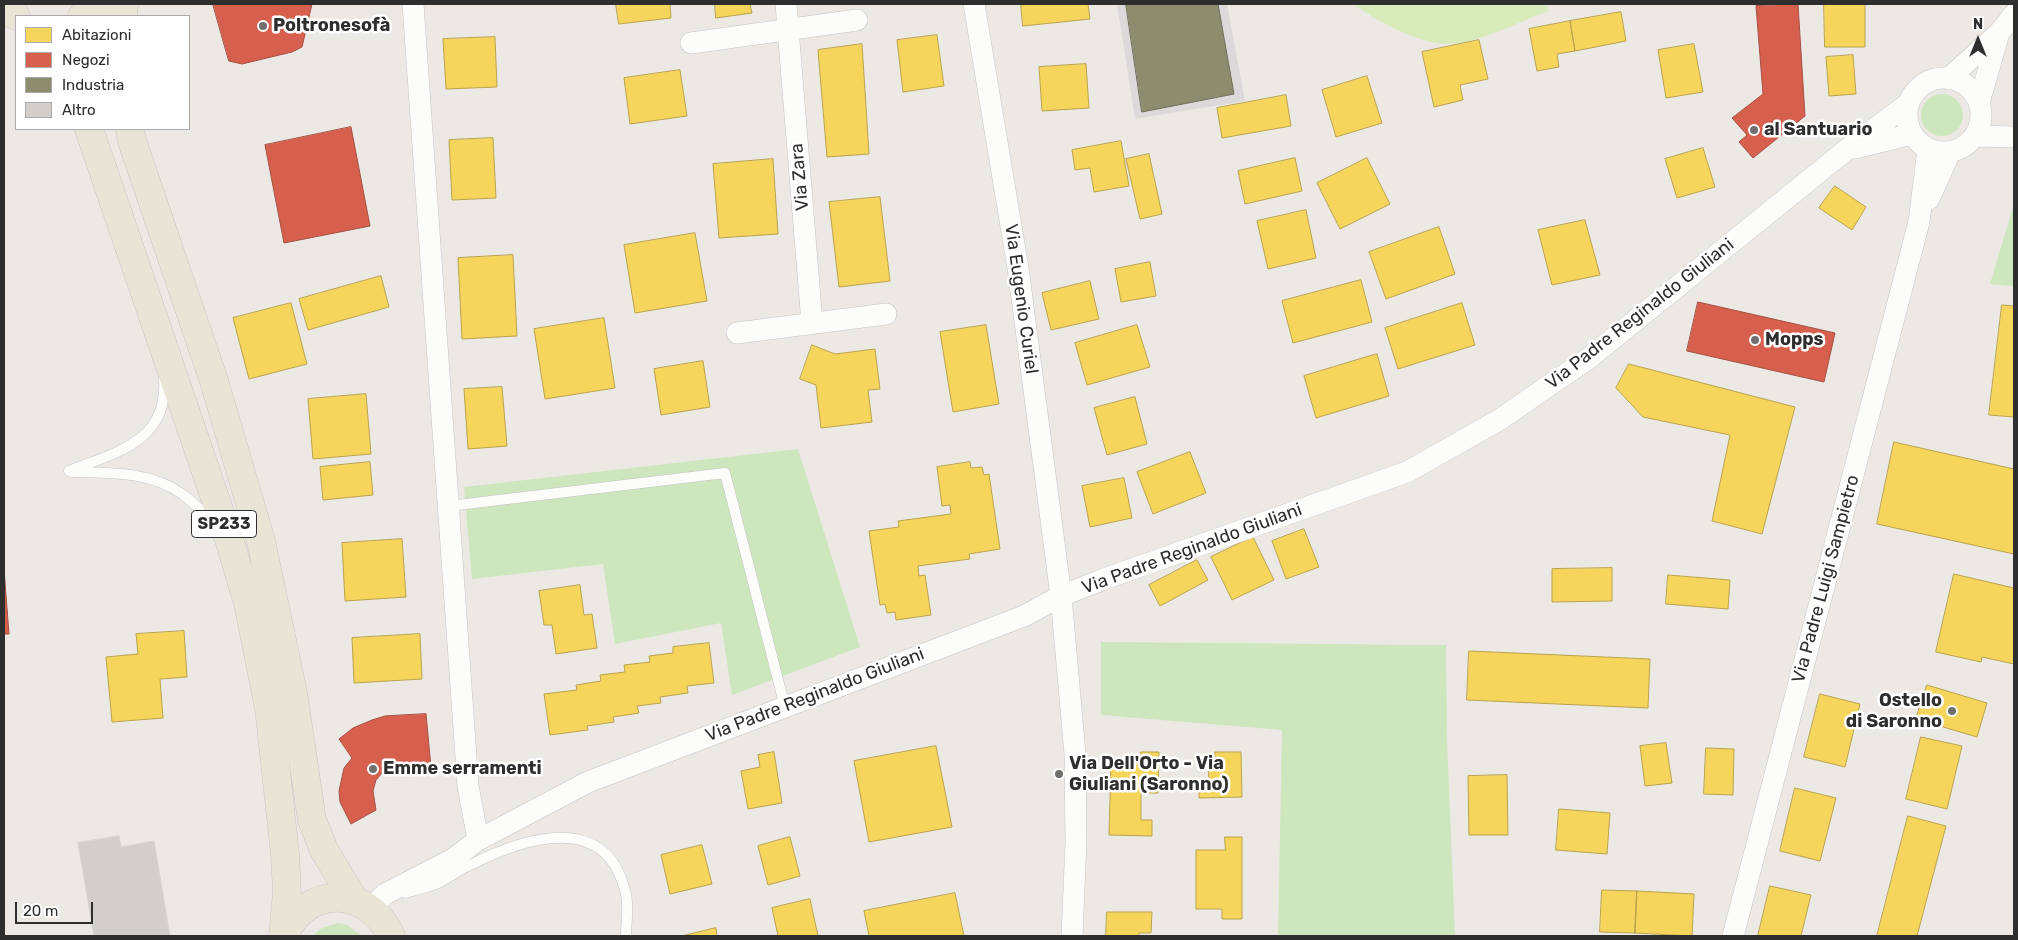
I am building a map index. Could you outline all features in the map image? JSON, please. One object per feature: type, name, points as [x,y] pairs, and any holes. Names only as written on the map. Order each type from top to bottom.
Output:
[{"type":"main road","points":[[84,15],[102,4]]},
{"type":"main road","points":[[4,8],[15,15]]},
{"type":"main road","name":"SP233","points":[[89,130],[229,539],[248,603],[269,708],[285,854],[287,893],[284,936]]},
{"type":"main road","name":"SP233","points":[[130,130],[132,141],[214,381],[261,541],[293,693],[312,820],[324,850],[370,900],[391,936]]},
{"type":"main road","name":"SP233","points":[[284,936],[290,923],[302,910],[318,900],[336,897],[370,900]]},
{"type":"street","points":[[413,4],[468,786],[478,840]]},
{"type":"street","name":"Via Zara","points":[[786,4],[812,323]]},
{"type":"street","name":"Via Eugenio Curiel","points":[[974,4],[1018,268],[1061,596],[1075,754],[1076,842],[1072,936]]},
{"type":"street","points":[[1948,79],[1999,33],[2014,14]]},
{"type":"street","points":[[691,43],[857,20]]},
{"type":"street","points":[[1909,103],[1908,124],[1912,134],[1928,149],[1950,152],[1968,143],[1975,136],[1980,125],[1979,103],[1999,33]]},
{"type":"street","name":"Via Padre Reginaldo Giuliani","points":[[370,900],[453,859],[478,840],[588,782],[1024,616],[1061,596],[1407,472],[1499,420],[1589,358],[1845,150],[1909,103],[1915,92],[1924,84],[1936,79],[1948,79]]},
{"type":"street","points":[[1948,79],[1960,82],[1968,87],[1979,103]]},
{"type":"street","name":"Via Padre Reginaldo Giuliani","points":[[1845,150],[1912,134]]},
{"type":"street","points":[[1975,136],[2014,137]]},
{"type":"street","name":"Via Padre Luigi Sampietro","points":[[1734,936],[1919,222],[1928,149]]},
{"type":"street","name":"Via Padre Luigi Sampietro","points":[[1919,222],[1950,152]]},
{"type":"street","points":[[736,333],[886,314]]},
{"type":"lane","points":[[160,334],[165,396],[160,417],[150,432],[120,450],[69,471],[129,474],[158,481],[182,493],[229,539]]},
{"type":"lane","points":[[449,506],[725,473],[786,707]]},
{"type":"lane","points":[[370,900],[405,893],[437,883],[468,865],[535,840],[558,837],[583,841],[602,848],[614,863],[627,896],[626,936]]},
{"type":"shaded area","points":[[1117,4],[1227,4],[1245,101],[1135,119]]},
{"type":"green space","points":[[1353,4],[1547,4],[1548,11],[1483,37],[1470,41],[1445,44],[1421,39],[1397,30]]},
{"type":"green space","points":[[1938,94],[1946,94],[1957,100],[1963,115],[1957,130],[1946,136],[1938,136],[1927,130],[1921,119],[1921,111],[1927,100]]},
{"type":"green space","points":[[2014,204],[2014,286],[1990,284]]},
{"type":"green space","points":[[798,449],[860,647],[732,695],[721,623],[615,644],[603,564],[472,579],[464,487]]},
{"type":"green space","points":[[1101,642],[1446,645],[1447,740],[1455,936],[1278,936],[1282,730],[1101,715]]},
{"type":"green space","points":[[338,923],[347,925],[362,936],[313,936],[320,929]]},
{"type":"building: Abitazioni","points":[[616,4],[670,4],[671,18],[619,24]]},
{"type":"building: Abitazioni","points":[[715,4],[750,4],[752,13],[716,18]]},
{"type":"building: Abitazioni","points":[[1021,4],[1088,4],[1090,19],[1023,26]]},
{"type":"building: Abitazioni","points":[[1824,4],[1865,4],[1865,47],[1825,47]]},
{"type":"building: Abitazioni","points":[[1621,12],[1626,41],[1575,51],[1570,21]]},
{"type":"building: Abitazioni","points":[[1570,21],[1575,51],[1557,54],[1559,67],[1537,71],[1529,29]]},
{"type":"building: Abitazioni","points":[[937,35],[944,86],[903,92],[897,40]]},
{"type":"building: Abitazioni","points":[[495,37],[497,87],[446,89],[443,39]]},
{"type":"building: Abitazioni","points":[[1479,40],[1488,79],[1460,85],[1463,100],[1434,107],[1422,52]]},
{"type":"building: Abitazioni","points":[[862,44],[869,154],[827,157],[818,50]]},
{"type":"building: Abitazioni","points":[[1694,44],[1703,92],[1666,98],[1658,50]]},
{"type":"building: Abitazioni","points":[[1853,55],[1856,94],[1829,96],[1826,57]]},
{"type":"building: Abitazioni","points":[[1086,64],[1089,108],[1042,111],[1039,67]]},
{"type":"building: Abitazioni","points":[[680,70],[687,116],[630,124],[624,78]]},
{"type":"building: Abitazioni","points":[[1367,76],[1382,123],[1336,137],[1322,90]]},
{"type":"building: Abitazioni","points":[[1286,95],[1291,126],[1222,138],[1217,108]]},
{"type":"building: Abitazioni","points":[[493,138],[496,198],[452,200],[449,140]]},
{"type":"building: Abitazioni","points":[[1121,141],[1129,186],[1094,192],[1090,168],[1075,170],[1072,150]]},
{"type":"building: Abitazioni","points":[[1703,148],[1715,187],[1677,198],[1665,159]]},
{"type":"building: Abitazioni","points":[[1149,154],[1162,214],[1140,219],[1126,159]]},
{"type":"building: Abitazioni","points":[[1295,158],[1302,191],[1245,204],[1238,171]]},
{"type":"building: Abitazioni","points":[[1367,158],[1390,204],[1340,229],[1317,183]]},
{"type":"building: Abitazioni","points":[[773,159],[778,234],[719,238],[713,164]]},
{"type":"building: Abitazioni","points":[[1835,186],[1866,207],[1852,230],[1819,208]]},
{"type":"building: Abitazioni","points":[[880,197],[890,281],[839,287],[829,202]]},
{"type":"building: Abitazioni","points":[[1306,210],[1316,258],[1268,269],[1257,221]]},
{"type":"building: Abitazioni","points":[[1585,220],[1600,275],[1552,285],[1538,230]]},
{"type":"building: Abitazioni","points":[[1439,227],[1455,274],[1386,299],[1369,252]]},
{"type":"building: Abitazioni","points":[[695,233],[707,301],[635,313],[624,245]]},
{"type":"building: Abitazioni","points":[[513,255],[517,336],[462,339],[458,258]]},
{"type":"building: Abitazioni","points":[[1150,262],[1156,296],[1121,302],[1115,269]]},
{"type":"building: Abitazioni","points":[[381,276],[389,307],[308,330],[299,299]]},
{"type":"building: Abitazioni","points":[[1361,280],[1372,322],[1293,343],[1282,301]]},
{"type":"building: Abitazioni","points":[[1090,281],[1099,319],[1051,330],[1042,293]]},
{"type":"building: Abitazioni","points":[[291,303],[307,364],[249,379],[233,318]]},
{"type":"building: Abitazioni","points":[[1462,303],[1475,345],[1398,369],[1385,328]]},
{"type":"building: Abitazioni","points":[[2002,305],[2014,306],[2014,417],[1989,415]]},
{"type":"building: Abitazioni","points":[[604,318],[615,388],[545,399],[534,329]]},
{"type":"building: Abitazioni","points":[[986,325],[999,404],[953,412],[940,332]]},
{"type":"building: Abitazioni","points":[[1137,325],[1150,367],[1087,385],[1075,343]]},
{"type":"building: Abitazioni","points":[[812,345],[835,354],[875,349],[880,389],[868,390],[872,422],[821,428],[816,385],[800,379]]},
{"type":"building: Abitazioni","points":[[1377,354],[1389,396],[1316,418],[1304,376]]},
{"type":"building: Abitazioni","points":[[703,361],[710,407],[661,415],[654,369]]},
{"type":"building: Abitazioni","points":[[1629,364],[1795,407],[1762,534],[1712,521],[1730,435],[1643,417],[1616,388]]},
{"type":"building: Abitazioni","points":[[502,387],[507,446],[468,449],[464,389]]},
{"type":"building: Abitazioni","points":[[366,394],[371,454],[313,459],[308,399]]},
{"type":"building: Abitazioni","points":[[1135,397],[1147,444],[1107,455],[1094,408]]},
{"type":"building: Abitazioni","points":[[1894,442],[2014,469],[2014,554],[1877,524]]},
{"type":"building: Abitazioni","points":[[1190,452],[1206,493],[1153,514],[1137,472]]},
{"type":"building: Abitazioni","points":[[370,462],[373,495],[323,500],[320,467]]},
{"type":"building: Abitazioni","points":[[970,462],[971,468],[982,467],[984,475],[989,474],[1000,549],[969,554],[970,559],[918,566],[919,576],[925,575],[931,615],[896,620],[895,612],[887,613],[885,604],[880,605],[869,531],[899,527],[898,521],[951,514],[950,505],[942,506],[937,467]]},
{"type":"building: Abitazioni","points":[[1124,478],[1132,518],[1090,527],[1082,486]]},
{"type":"building: Abitazioni","points":[[1304,529],[1319,567],[1286,579],[1272,541]]},
{"type":"building: Abitazioni","points":[[1253,537],[1274,580],[1232,600],[1211,557]]},
{"type":"building: Abitazioni","points":[[402,539],[406,597],[345,601],[342,543]]},
{"type":"building: Abitazioni","points":[[1197,560],[1208,580],[1160,606],[1149,585]]},
{"type":"building: Abitazioni","points":[[1612,568],[1612,601],[1552,602],[1552,569]]},
{"type":"building: Abitazioni","points":[[1954,574],[2014,588],[2014,664],[1982,657],[1981,662],[1936,652]]},
{"type":"building: Abitazioni","points":[[1668,575],[1730,580],[1728,609],[1666,604]]},
{"type":"building: Abitazioni","points":[[580,585],[584,615],[592,614],[597,648],[556,654],[552,625],[544,625],[539,591]]},
{"type":"building: Abitazioni","points":[[184,631],[187,677],[160,679],[163,718],[112,722],[106,657],[138,654],[136,634]]},
{"type":"building: Abitazioni","points":[[420,634],[422,679],[354,683],[352,638]]},
{"type":"building: Abitazioni","points":[[709,643],[714,683],[687,686],[688,693],[660,697],[661,703],[637,706],[639,713],[613,717],[614,722],[587,726],[588,730],[550,735],[544,694],[577,690],[576,685],[601,681],[600,675],[625,672],[624,665],[650,662],[649,656],[673,653],[673,647]]},
{"type":"building: Abitazioni","points":[[1469,651],[1650,659],[1648,708],[1467,700]]},
{"type":"building: Abitazioni","name":"Ostello di Saronno","points":[[1927,685],[1987,703],[1977,737],[1916,719]]},
{"type":"building: Abitazioni","points":[[1820,694],[1860,704],[1845,767],[1804,757]]},
{"type":"building: Abitazioni","points":[[1921,737],[1962,746],[1947,809],[1906,799]]},
{"type":"building: Abitazioni","points":[[1666,743],[1672,783],[1645,786],[1640,746]]},
{"type":"building: Abitazioni","points":[[936,746],[952,827],[869,842],[854,761]]},
{"type":"building: Abitazioni","points":[[1706,748],[1734,749],[1733,795],[1704,794]]},
{"type":"building: Abitazioni","points":[[774,752],[782,803],[748,809],[741,771],[760,767],[758,755]]},
{"type":"building: Abitazioni","points":[[1141,752],[1159,752],[1158,793],[1141,793],[1141,820],[1152,820],[1152,836],[1109,835],[1111,763],[1124,764],[1124,758],[1141,759]]},
{"type":"building: Abitazioni","points":[[1215,752],[1241,752],[1242,797],[1199,798],[1199,779],[1209,779],[1208,764],[1215,764]]},
{"type":"building: Abitazioni","points":[[1507,775],[1508,835],[1469,835],[1468,776]]},
{"type":"building: Abitazioni","points":[[1795,788],[1836,798],[1820,861],[1780,851]]},
{"type":"building: Abitazioni","points":[[1559,809],[1610,813],[1607,854],[1556,850]]},
{"type":"building: Abitazioni","points":[[1908,816],[1946,826],[1917,936],[1877,936]]},
{"type":"building: Abitazioni","points":[[790,837],[800,876],[768,885],[758,846]]},
{"type":"building: Abitazioni","points":[[1225,837],[1242,837],[1242,919],[1222,919],[1222,909],[1196,909],[1196,850],[1225,850]]},
{"type":"building: Abitazioni","points":[[702,845],[712,884],[670,894],[661,855]]},
{"type":"building: Abitazioni","points":[[1770,886],[1811,895],[1801,936],[1758,936]]},
{"type":"building: Abitazioni","points":[[1602,890],[1637,891],[1635,933],[1600,932]]},
{"type":"building: Abitazioni","points":[[1637,891],[1694,894],[1692,936],[1635,933]]},
{"type":"building: Abitazioni","points":[[955,893],[964,936],[869,936],[864,911]]},
{"type":"building: Abitazioni","points":[[810,899],[818,936],[778,936],[772,908]]},
{"type":"building: Abitazioni","points":[[1107,912],[1152,912],[1151,933],[1139,933],[1139,936],[1106,936]]},
{"type":"building: Abitazioni","points":[[716,928],[717,936],[682,936]]},
{"type":"building: Negozi","name":"Poltronesofà","points":[[213,4],[312,4],[302,47],[292,52],[242,64],[229,61]]},
{"type":"building: Negozi","points":[[1798,4],[1805,116],[1753,158],[1739,142],[1747,135],[1732,118],[1763,94],[1756,6]]},
{"type":"building: Negozi","points":[[351,127],[370,226],[284,243],[265,145]]},
{"type":"building: Negozi","points":[[1698,302],[1835,333],[1824,382],[1687,351]]},
{"type":"building: Negozi","points":[[4,569],[9,634],[4,634]]},
{"type":"building: Negozi","name":"Emme serramenti","points":[[426,714],[431,767],[388,770],[382,773],[376,780],[373,791],[376,810],[351,824],[340,802],[339,791],[344,768],[352,758],[339,739],[353,728],[385,716]]},
{"type":"building: Industria","points":[[1126,4],[1218,4],[1234,94],[1142,112]]},
{"type":"building: Altro","points":[[119,836],[121,847],[154,841],[170,936],[94,936],[78,843]]},
{"type":"place","name":"Poltronesofà","points":[[263,26]]},
{"type":"place","name":"al Santuario","points":[[1754,130]]},
{"type":"place","name":"Mopps","points":[[1755,340]]},
{"type":"place","name":"Ostello di Saronno","points":[[1952,711]]},
{"type":"place","name":"Emme serramenti","points":[[373,769]]},
{"type":"place","name":"Via Dell'Orto - Via Giuliani (Saronno)","points":[[1059,774]]}]
